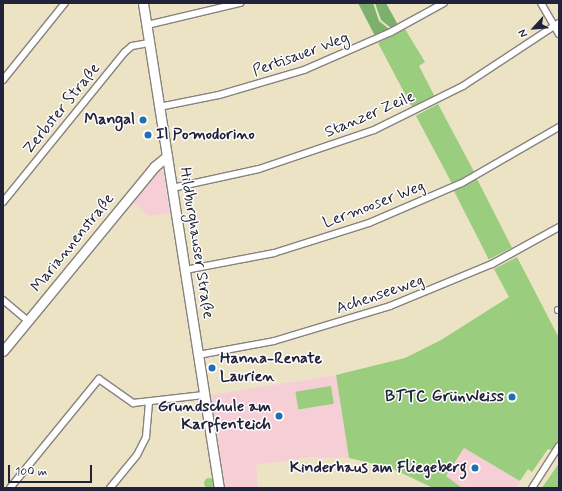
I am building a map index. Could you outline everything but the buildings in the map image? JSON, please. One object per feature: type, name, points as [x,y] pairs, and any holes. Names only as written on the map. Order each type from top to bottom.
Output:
[{"type":"main road","name":"Hildburghauser Straße","points":[[143,3],[219,488]]},
{"type":"main road","name":"Mariannenstraße","points":[[3,351],[154,166],[167,156]]},
{"type":"street","points":[[3,80],[65,3]]},
{"type":"street","points":[[147,25],[240,3]]},
{"type":"street","name":"Pertisauer Weg","points":[[159,107],[219,95],[304,70],[386,34],[444,3]]},
{"type":"street","points":[[541,3],[557,25],[559,34]]},
{"type":"street","name":"Stanzer Zeile","points":[[172,188],[259,170],[374,130],[463,86],[557,25]]},
{"type":"street","name":"Zerbster Straße","points":[[3,202],[125,52],[132,46],[149,43]]},
{"type":"street","name":"Lermooser Weg","points":[[185,270],[274,252],[369,223],[462,183],[559,127]]},
{"type":"street","name":"Achenseeweg","points":[[198,355],[274,341],[390,306],[498,261],[559,227]]},
{"type":"street","points":[[3,300],[28,321]]},
{"type":"street","points":[[10,488],[16,478],[99,379],[126,401],[149,403],[204,395]]},
{"type":"street","points":[[110,488],[137,455],[146,437],[149,403]]},
{"type":"street","points":[[532,488],[559,446]]},
{"type":"shaded area","points":[[160,170],[163,171],[170,213],[149,216],[133,203]]},
{"type":"shaded area","name":"Grundschule am Karpfenteich","points":[[336,375],[349,458],[310,457],[256,465],[258,488],[226,488],[211,395]]},
{"type":"shaded area","name":"Kinderhaus am Fliegeberg","points":[[464,448],[520,481],[516,488],[462,488],[446,477]]},
{"type":"green space","points":[[358,3],[373,3],[379,21],[389,29],[375,36]]},
{"type":"green space","points":[[375,3],[386,3],[398,25],[391,28],[381,20]]},
{"type":"green space","points":[[405,29],[425,62],[419,66],[435,97],[413,109],[378,43]]},
{"type":"green space","points":[[438,104],[475,173],[453,185],[416,116]]},
{"type":"green space","points":[[477,179],[512,248],[489,259],[454,191]]},
{"type":"green space","points":[[517,257],[559,338],[559,452],[548,449],[532,472],[528,469],[520,481],[464,448],[446,476],[462,488],[433,488],[391,468],[349,458],[336,375],[405,358],[441,340],[509,297],[494,269]]},
{"type":"green space","points":[[331,386],[334,404],[298,409],[295,392]]},
{"type":"green space","points":[[559,463],[559,488],[542,488]]},
{"type":"green space","points":[[209,478],[214,483],[209,488],[204,483]]},
{"type":"place","name":"Mangal","points":[[143,120]]},
{"type":"place","name":"Il Pomodorino","points":[[148,135]]},
{"type":"place","name":"Hanna-Renate Laurien","points":[[212,368]]},
{"type":"place","name":"BTTC GrünWeiss","points":[[512,397]]},
{"type":"place","name":"Grundschule am Karpfenteich","points":[[279,416]]},
{"type":"place","name":"Kinderhaus am Fliegeberg","points":[[475,468]]}]
